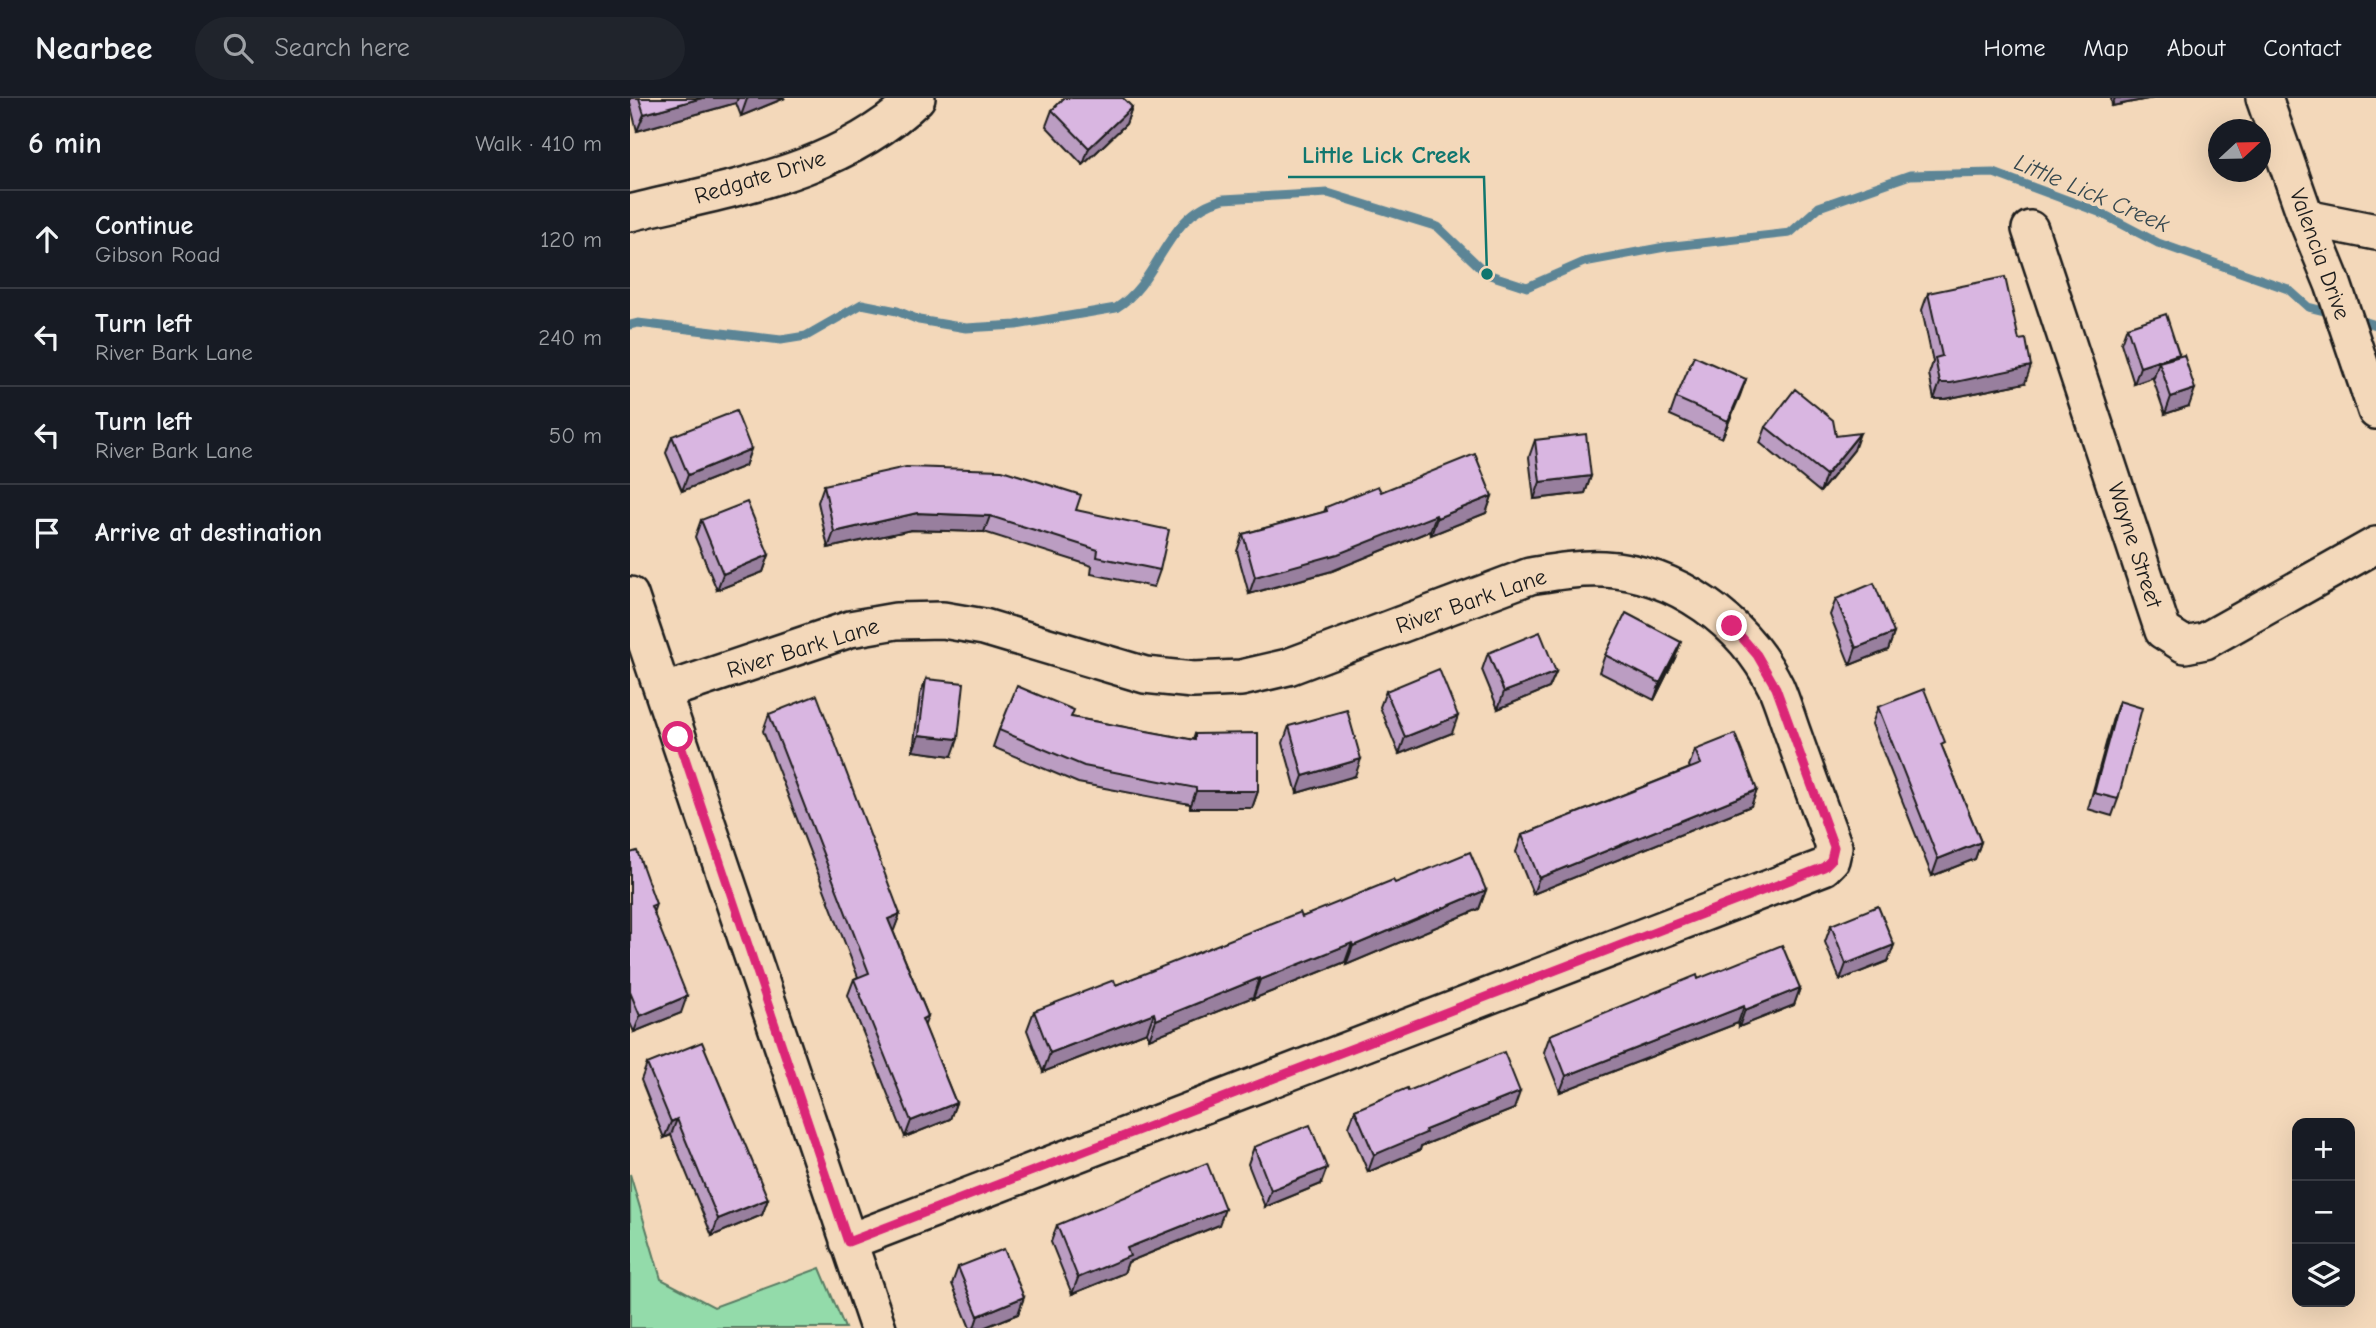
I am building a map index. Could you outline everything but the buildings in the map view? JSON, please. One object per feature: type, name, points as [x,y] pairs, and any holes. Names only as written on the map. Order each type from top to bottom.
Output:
[{"type":"street","name":"Redgate Drive","points":[[630,213],[765,180],[816,163],[860,141],[917,98]]},
{"type":"street","name":"Valencia Drive","points":[[2264,98],[2306,218],[2333,284],[2376,411]]},
{"type":"street","points":[[2306,218],[2376,232]]},
{"type":"street","name":"Wayne Street","points":[[2030,229],[2163,631],[2185,645],[2206,641],[2376,545]]},
{"type":"street","name":"River Bark Lane","points":[[663,692],[850,629],[896,621],[943,620],[984,626],[1145,675],[1193,680],[1241,678],[1288,667],[1530,576],[1567,569],[1605,569],[1638,574],[1669,584],[1702,602],[1732,626],[1757,655],[1776,688],[1834,847],[1831,860],[1824,867],[848,1242]]},
{"type":"street","points":[[630,595],[878,1328]]},
{"type":"green space","points":[[630,1174],[661,1279],[714,1307],[820,1268],[845,1328],[630,1328]]},
{"type":"waterway","name":"Little Lick Creek","points":[[630,325],[638,323],[781,340],[806,336],[862,304],[897,311],[919,320],[966,328],[1016,325],[1116,308],[1144,281],[1188,218],[1204,207],[1224,199],[1328,193],[1438,227],[1487,274],[1527,287],[1584,262],[1665,247],[1790,233],[1819,207],[1910,175],[1994,173],[2099,212],[2158,243],[2288,289],[2308,307],[2332,313]]},
{"type":"waterway","name":"Little Lick Creek","points":[[2353,318],[2376,325]]},
{"type":"place","name":"Little Lick Creek","points":[[1487,274]]},
{"type":"route","points":[[678,737],[848,1242],[1824,867],[1831,860],[1834,847],[1776,688],[1757,655],[1732,626]]}]
